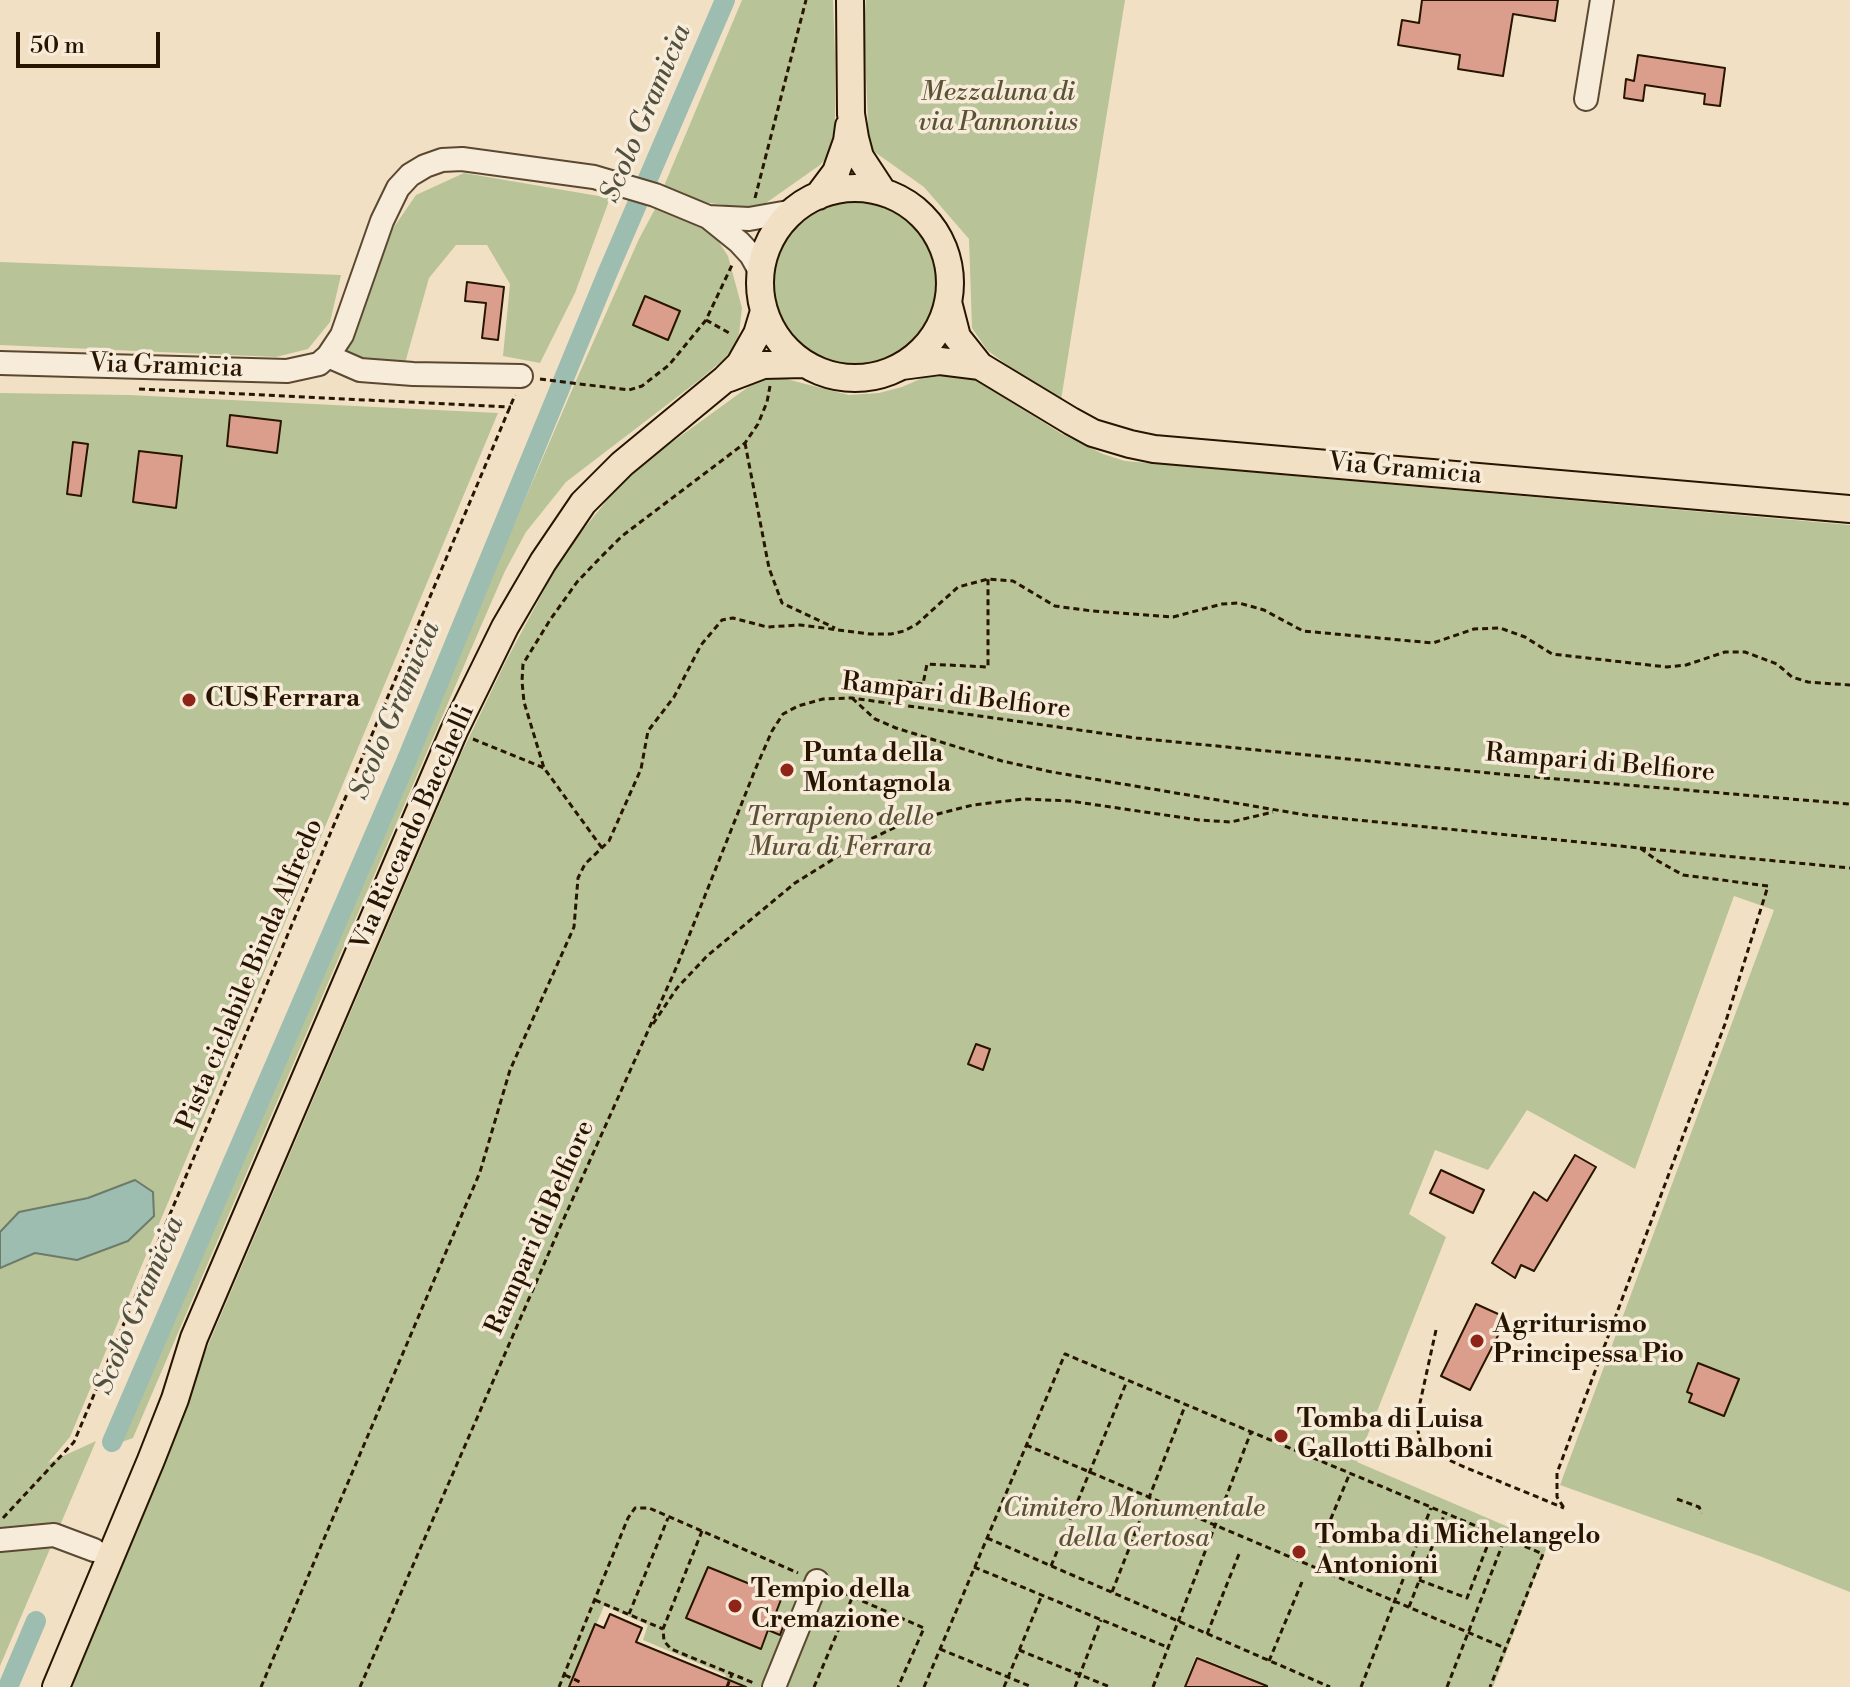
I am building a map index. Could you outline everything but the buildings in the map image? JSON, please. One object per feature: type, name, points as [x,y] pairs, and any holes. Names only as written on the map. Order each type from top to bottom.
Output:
[{"type":"main road","points":[[818,196],[829,184],[843,156],[851,114],[850,0]]},
{"type":"main road","points":[[851,114],[860,157],[883,192]]},
{"type":"main road","name":"Via Gramicia","points":[[902,366],[933,337],[948,302],[950,277],[935,231],[917,211],[883,192],[840,189],[818,196],[794,211],[771,238],[761,273],[764,311],[774,334],[785,347],[804,364],[832,376],[848,378],[867,378],[902,366],[940,361],[980,366]]},
{"type":"main road","name":"Via Gramicia","points":[[948,302],[957,337],[980,366],[1093,433],[1154,449],[1850,509]]},
{"type":"main road","name":"Via Riccardo Bacchelli","points":[[56,1687],[154,1408],[194,1338],[454,731],[522,597],[583,503],[631,456],[740,364],[750,348],[764,311]]},
{"type":"main road","name":"Via Riccardo Bacchelli","points":[[725,379],[763,365],[804,364]]},
{"type":"main road","name":"Via Riccardo Bacchelli","points":[[37,1687],[102,1553]]},
{"type":"street","points":[[1586,99],[1602,0]]},
{"type":"street","name":"Via Gramicia","points":[[0,363],[287,371],[319,364],[328,356],[349,317],[389,202],[410,175],[442,160],[462,159],[621,183],[655,195],[708,217],[739,242],[761,273]]},
{"type":"street","name":"Via Gramicia","points":[[708,217],[749,219],[794,211]]},
{"type":"street","points":[[328,356],[360,370],[529,377]]},
{"type":"street","points":[[0,1540],[54,1535],[102,1553]]},
{"type":"street","points":[[774,1687],[817,1581]]},
{"type":"path","points":[[749,219],[806,0]]},
{"type":"path","points":[[529,377],[629,390],[655,378],[686,347],[706,320],[730,270],[739,242]]},
{"type":"path","points":[[602,848],[544,768],[534,743],[522,681],[523,664],[577,582],[622,536],[745,443],[758,424],[767,402],[769,379]]},
{"type":"path","name":"Pista ciclabile Binda Alfredo","points":[[0,1521],[74,1442],[511,407],[128,389]]},
{"type":"path","points":[[745,443],[769,568],[782,603],[839,629]]},
{"type":"path","points":[[894,703],[899,681],[923,684],[927,664],[988,667],[988,579]]},
{"type":"path","points":[[261,1687],[480,1172],[510,1070],[574,927],[578,878],[585,864],[609,841],[641,769],[648,731],[670,704],[701,645],[722,620],[733,618],[767,627],[800,625],[870,634],[904,631],[917,624],[958,587],[988,579],[1013,581],[1055,606],[1173,617],[1222,604],[1239,603],[1264,610],[1303,631],[1417,643],[1433,643],[1474,629],[1500,628],[1525,637],[1552,654],[1667,667],[1686,665],[1725,652],[1745,652],[1777,664],[1792,677],[1808,682],[1850,685]]},
{"type":"path","points":[[852,698],[862,710],[885,724],[1002,761],[1276,811],[1850,868]]},
{"type":"path","name":"Rampari di Belfiore","points":[[360,1687],[683,952],[772,731],[783,714],[823,699],[852,698],[1136,738],[1510,775],[1850,804]]},
{"type":"path","points":[[454,731],[544,768]]},
{"type":"path","points":[[648,1032],[677,988],[707,956],[744,924],[795,883],[848,850],[906,822],[973,805],[1023,799],[1070,801],[1231,822],[1276,811]]},
{"type":"path","points":[[1436,1330],[1418,1412],[1421,1444],[1429,1451],[1564,1508],[1557,1497],[1557,1473],[1725,1024],[1768,886],[1683,875],[1640,848]]},
{"type":"path","points":[[924,1687],[1065,1354],[1543,1554],[1490,1687]]},
{"type":"path","points":[[1051,1566],[1127,1380]]},
{"type":"path","points":[[1112,1592],[1186,1405]]},
{"type":"path","points":[[1153,1687],[1251,1432]]},
{"type":"path","points":[[1026,1445],[1505,1648]]},
{"type":"path","points":[[1319,1547],[1350,1473]]},
{"type":"path","points":[[1677,1499],[1699,1507],[1702,1513]]},
{"type":"path","points":[[1361,1687],[1431,1507]]},
{"type":"path","points":[[559,1687],[628,1518],[635,1508],[649,1508],[924,1628],[898,1687]]},
{"type":"path","points":[[1408,1608],[1445,1513]]},
{"type":"path","points":[[629,1614],[669,1516]]},
{"type":"path","points":[[702,1531],[663,1629],[664,1641],[671,1649],[765,1687]]},
{"type":"path","points":[[1419,1580],[1467,1598],[1492,1533]]},
{"type":"path","points":[[987,1538],[1330,1687]]},
{"type":"path","points":[[1447,1687],[1505,1538]]},
{"type":"path","points":[[1207,1634],[1239,1554]]},
{"type":"path","points":[[974,1567],[1168,1648]]},
{"type":"path","points":[[1269,1661],[1302,1582]]},
{"type":"path","points":[[1004,1687],[1042,1595]]},
{"type":"path","points":[[814,1687],[852,1597]]},
{"type":"path","points":[[595,1600],[663,1629]]},
{"type":"path","points":[[1075,1687],[1101,1620]]},
{"type":"path","points":[[940,1649],[1032,1687]]},
{"type":"path","points":[[1019,1650],[1110,1687]]},
{"type":"path","points":[[727,1687],[732,1674]]},
{"type":"path","points":[[564,1675],[580,1682]]},
{"type":"green space","points":[[742,0],[833,0],[835,56],[835,129],[828,156],[766,203],[747,208],[702,202],[664,186]]},
{"type":"green space","name":"Mezzaluna di via Pannonius","points":[[866,0],[1125,0],[1061,400],[987,350],[972,328],[969,239],[924,187],[869,148],[864,26]]},
{"type":"green space","points":[[464,173],[610,198],[575,293],[540,363],[503,356],[510,284],[487,245],[456,245],[429,278],[405,363],[364,362],[346,353],[387,237],[416,195]]},
{"type":"green space","points":[[855,202],[886,208],[913,225],[930,252],[936,283],[930,314],[913,341],[886,358],[855,364],[824,358],[797,341],[780,314],[774,283],[780,252],[797,225],[824,208]]},
{"type":"green space","points":[[655,209],[713,233],[728,256],[742,308],[734,347],[698,381],[566,482],[526,532],[484,619],[133,1438],[119,1443],[575,383]]},
{"type":"green space","points":[[0,262],[341,275],[330,322],[308,349],[276,357],[0,345]]},
{"type":"green space","points":[[934,373],[976,380],[1062,434],[1125,461],[1850,525],[1850,1592],[1560,1485],[1774,910],[1734,896],[1635,1169],[1527,1110],[1488,1170],[1435,1150],[1409,1214],[1446,1237],[1357,1462],[1548,1544],[1493,1687],[1248,1687],[1251,1678],[1196,1656],[1184,1687],[721,1687],[726,1675],[643,1640],[648,1625],[604,1606],[570,1687],[66,1687],[203,1357],[461,754],[564,553],[617,488],[653,456],[762,377],[782,378],[849,395],[879,393]]},
{"type":"green space","name":"CUS Ferrara","points":[[0,393],[129,395],[498,413],[70,1437],[48,1463],[96,1441],[0,1666]]},
{"type":"shaded area","points":[[135,1180],[153,1192],[154,1216],[128,1241],[77,1260],[35,1253],[0,1268],[0,1232],[19,1212],[88,1198]]},
{"type":"waterway","name":"Scolo Gramicia","points":[[112,1442],[405,764],[607,274],[725,0]]},
{"type":"waterway","name":"Scolo Gramicia","points":[[8,1687],[36,1621]]},
{"type":"place","name":"CUS Ferrara","points":[[189,700]]},
{"type":"place","name":"Punta della Montagnola","points":[[787,770]]},
{"type":"place","name":"Agriturismo Principessa Pio","points":[[1477,1341]]},
{"type":"place","name":"Tomba di Luisa Gallotti Balboni","points":[[1281,1436]]},
{"type":"place","name":"Tomba di Michelangelo Antonioni","points":[[1299,1552]]},
{"type":"place","name":"Tempio della Cremazione","points":[[735,1606]]},
{"type":"park label","name":"Terrapieno delle Mura di Ferrara","points":[[840,834]]},
{"type":"park label","name":"Cimitero Monumentale della Certosa","points":[[1134,1525]]}]
